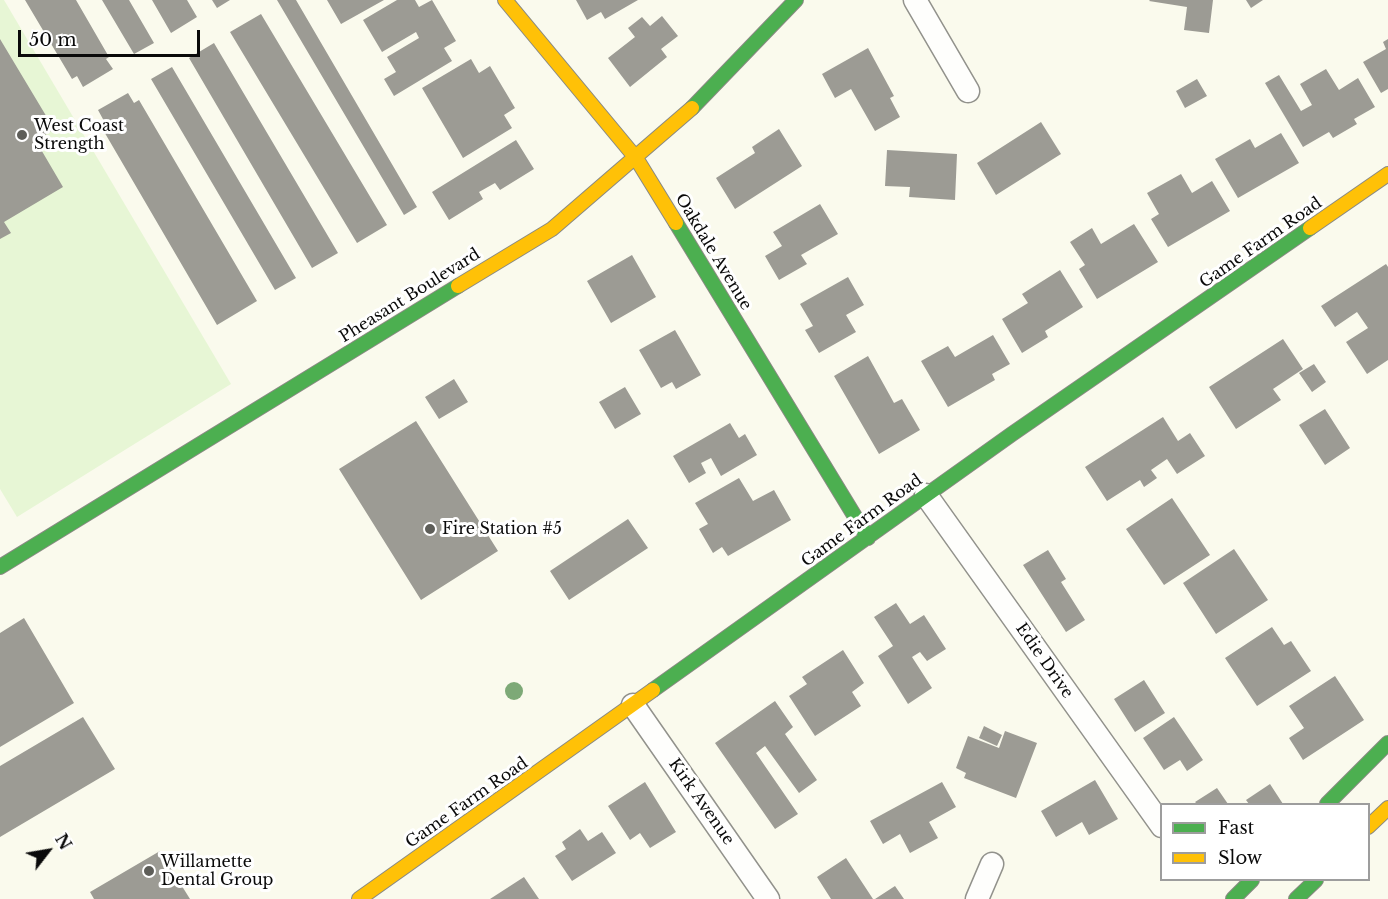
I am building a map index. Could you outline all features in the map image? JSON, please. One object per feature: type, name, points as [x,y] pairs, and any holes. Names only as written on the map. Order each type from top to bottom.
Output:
[{"type":"street","name":"Oakdale Avenue","points":[[505,0],[636,158],[868,538]]},
{"type":"street","name":"Pheasant Boulevard","points":[[0,567],[552,229],[685,116],[796,0]]},
{"type":"street","points":[[915,0],[968,91]]},
{"type":"street","name":"Game Farm Road","points":[[359,899],[926,495],[1388,174]]},
{"type":"street","name":"Edie Drive","points":[[926,495],[1160,825]]},
{"type":"street","name":"Kirk Avenue","points":[[633,705],[768,899]]},
{"type":"street","points":[[1328,803],[1388,743]]},
{"type":"street","points":[[1370,825],[1388,808]]},
{"type":"street","points":[[977,899],[992,864]]},
{"type":"street","points":[[1233,899],[1250,881]]},
{"type":"street","points":[[1296,899],[1314,881]]},
{"type":"green space","points":[[0,0],[4,0],[231,384],[17,517],[0,489]]},
{"type":"building","points":[[25,0],[76,0],[109,57],[106,59],[113,69],[83,87],[77,76],[72,79]]},
{"type":"building","points":[[102,0],[129,0],[154,43],[134,54]]},
{"type":"building","points":[[152,0],[187,0],[197,17],[171,33]]},
{"type":"building","points":[[212,0],[230,0],[217,8]]},
{"type":"building","points":[[277,0],[296,0],[417,207],[404,215]]},
{"type":"building","points":[[327,0],[384,0],[341,24]]},
{"type":"building","points":[[397,0],[415,0],[419,7],[432,0],[456,41],[444,48],[452,61],[394,96],[384,79],[396,72],[387,57],[419,38],[416,32],[382,52],[363,20]]},
{"type":"building","points":[[576,0],[638,0],[605,19],[601,12],[587,20]]},
{"type":"building","points":[[1150,0],[1213,0],[1209,33],[1184,30],[1187,7]]},
{"type":"building","points":[[1246,0],[1263,0],[1251,8]]},
{"type":"building","points":[[261,14],[387,225],[357,243],[230,32]]},
{"type":"building","points":[[662,16],[678,36],[661,49],[667,57],[630,87],[608,58],[635,37],[628,28],[642,17],[650,26]]},
{"type":"building","name":"West Coast Strength","points":[[0,39],[54,129],[36,141],[63,187],[4,222],[11,233],[0,239]]},
{"type":"building","points":[[1388,39],[1388,89],[1381,93],[1363,62],[1386,49],[1383,42]]},
{"type":"building","points":[[214,43],[338,253],[312,268],[189,58]]},
{"type":"building","points":[[868,48],[894,96],[890,98],[900,117],[875,131],[851,89],[835,98],[822,74]]},
{"type":"building","points":[[471,59],[479,73],[490,66],[515,108],[504,115],[512,128],[463,158],[422,88]]},
{"type":"building","points":[[172,67],[296,278],[275,290],[151,79]]},
{"type":"building","points":[[1326,69],[1339,90],[1358,78],[1375,107],[1354,119],[1357,124],[1333,138],[1329,132],[1303,147],[1265,83],[1279,75],[1301,111],[1312,105],[1300,84]]},
{"type":"building","points":[[1197,79],[1207,96],[1185,108],[1176,91]]},
{"type":"building","points":[[128,93],[134,103],[139,100],[257,301],[217,325],[99,123],[104,121],[98,110]]},
{"type":"building","points":[[1041,122],[1061,154],[996,195],[977,163]]},
{"type":"building","points":[[779,129],[802,166],[735,209],[716,178],[755,153],[752,147]]},
{"type":"building","points":[[1281,133],[1299,163],[1238,198],[1215,159],[1250,139],[1255,148]]},
{"type":"building","points":[[516,140],[534,169],[500,190],[495,183],[479,192],[483,199],[449,220],[432,192]]},
{"type":"building","points":[[887,150],[957,154],[955,200],[909,197],[910,187],[885,186]]},
{"type":"building","points":[[1181,174],[1192,193],[1212,181],[1230,211],[1168,247],[1151,219],[1159,214],[1147,193]]},
{"type":"building","points":[[820,204],[838,234],[801,255],[807,264],[779,280],[765,256],[782,246],[773,232]]},
{"type":"building","points":[[1134,224],[1158,262],[1097,299],[1079,269],[1085,265],[1070,242],[1092,228],[1101,244]]},
{"type":"building","points":[[632,255],[656,297],[611,323],[587,281]]},
{"type":"building","points":[[1386,264],[1388,267],[1388,360],[1367,374],[1346,342],[1368,328],[1357,312],[1335,327],[1321,306]]},
{"type":"building","points":[[1060,270],[1083,307],[1045,331],[1048,337],[1022,353],[1002,319],[1028,303],[1022,294]]},
{"type":"building","points":[[848,277],[864,305],[846,315],[856,332],[819,353],[805,330],[813,326],[800,304]]},
{"type":"building","points":[[675,330],[701,375],[676,389],[672,382],[661,388],[639,350]]},
{"type":"building","points":[[993,335],[1010,364],[992,374],[995,380],[948,407],[921,361],[948,346],[955,357]]},
{"type":"building","points":[[1283,339],[1303,369],[1273,389],[1281,400],[1236,429],[1209,387]]},
{"type":"building","points":[[868,356],[894,403],[902,399],[920,430],[879,454],[834,376]]},
{"type":"building","points":[[1314,364],[1326,382],[1312,392],[1299,373]]},
{"type":"building","points":[[454,379],[468,402],[439,419],[425,397]]},
{"type":"building","points":[[625,387],[641,414],[615,429],[599,402]]},
{"type":"building","points":[[1325,409],[1350,448],[1325,465],[1299,425]]},
{"type":"building","points":[[1163,417],[1178,441],[1190,433],[1205,456],[1177,474],[1167,459],[1151,470],[1157,478],[1144,487],[1140,480],[1107,501],[1085,467]]},
{"type":"building","name":"Fire Station #5","points":[[416,421],[498,551],[421,600],[339,469]]},
{"type":"building","points":[[730,423],[739,438],[745,434],[757,455],[721,476],[711,458],[701,463],[706,473],[689,483],[673,456]]},
{"type":"building","points":[[739,478],[753,501],[774,490],[791,520],[728,556],[722,547],[713,553],[699,529],[708,524],[695,503]]},
{"type":"building","points":[[1172,498],[1210,555],[1164,585],[1126,529]]},
{"type":"building","points":[[628,519],[648,548],[569,600],[550,571]]},
{"type":"building","points":[[1234,549],[1268,600],[1216,634],[1183,583]]},
{"type":"building","points":[[1048,550],[1066,579],[1061,582],[1085,620],[1066,632],[1023,565]]},
{"type":"building","points":[[896,603],[910,624],[924,615],[946,649],[927,661],[920,652],[912,657],[932,688],[908,704],[878,656],[893,646],[874,617]]},
{"type":"building","points":[[24,618],[74,703],[0,747],[0,633]]},
{"type":"building","points":[[1272,627],[1284,645],[1291,641],[1311,671],[1257,706],[1225,658]]},
{"type":"building","points":[[843,650],[864,683],[852,692],[861,706],[815,736],[789,696],[807,684],[802,677]]},
{"type":"building","points":[[1335,676],[1364,720],[1303,760],[1289,738],[1304,728],[1289,706]]},
{"type":"building","points":[[1144,680],[1165,713],[1135,732],[1114,699]]},
{"type":"building","points":[[775,701],[793,727],[785,734],[817,780],[799,793],[765,746],[756,753],[798,814],[775,829],[715,743]]},
{"type":"building","points":[[83,717],[115,769],[0,837],[0,766]]},
{"type":"building","points":[[1174,717],[1203,760],[1187,771],[1180,760],[1164,770],[1143,738]]},
{"type":"building","points":[[984,726],[1002,735],[997,746],[979,738]]},
{"type":"building","points":[[1005,731],[1037,743],[1016,798],[964,778],[966,773],[956,768],[968,736],[999,748]]},
{"type":"building","points":[[1095,780],[1118,819],[1089,835],[1082,822],[1056,837],[1041,811]]},
{"type":"building","points":[[645,782],[676,832],[650,848],[640,833],[630,840],[608,806]]},
{"type":"building","points":[[942,782],[956,807],[929,822],[938,838],[910,853],[900,834],[883,844],[870,821]]},
{"type":"building","points":[[1270,784],[1282,803],[1248,803],[1246,800]]},
{"type":"building","points":[[1217,788],[1227,803],[1196,803]]},
{"type":"building","points":[[580,829],[588,841],[602,832],[616,853],[572,881],[555,856],[566,849],[562,842]]},
{"type":"building","name":"Willamette Dental Group","points":[[160,851],[190,899],[94,899],[90,892]]},
{"type":"building","points":[[846,858],[873,899],[831,899],[817,877]]},
{"type":"building","points":[[524,877],[539,899],[490,899]]},
{"type":"building","points":[[895,886],[904,899],[875,899]]},
{"type":"traffic: fast","points":[[692,108],[796,0]]},
{"type":"traffic: fast","points":[[676,223],[868,538]]},
{"type":"traffic: fast","points":[[653,690],[1012,434],[1310,228]]},
{"type":"traffic: fast","points":[[0,567],[458,286]]},
{"type":"traffic: fast","points":[[1328,803],[1388,743]]},
{"type":"traffic: fast","points":[[1233,899],[1251,881]]},
{"type":"traffic: fast","points":[[1296,899],[1315,881]]},
{"type":"traffic: slow","points":[[505,0],[636,158],[676,223]]},
{"type":"traffic: slow","points":[[458,286],[552,229],[692,108]]},
{"type":"traffic: slow","points":[[1310,228],[1388,174]]},
{"type":"traffic: slow","points":[[359,899],[653,690]]},
{"type":"traffic: slow","points":[[1370,825],[1388,808]]},
{"type":"place","name":"West Coast Strength","points":[[22,135]]},
{"type":"place","name":"Fire Station #5","points":[[430,529]]},
{"type":"place","name":"Willamette Dental Group","points":[[149,871]]}]
